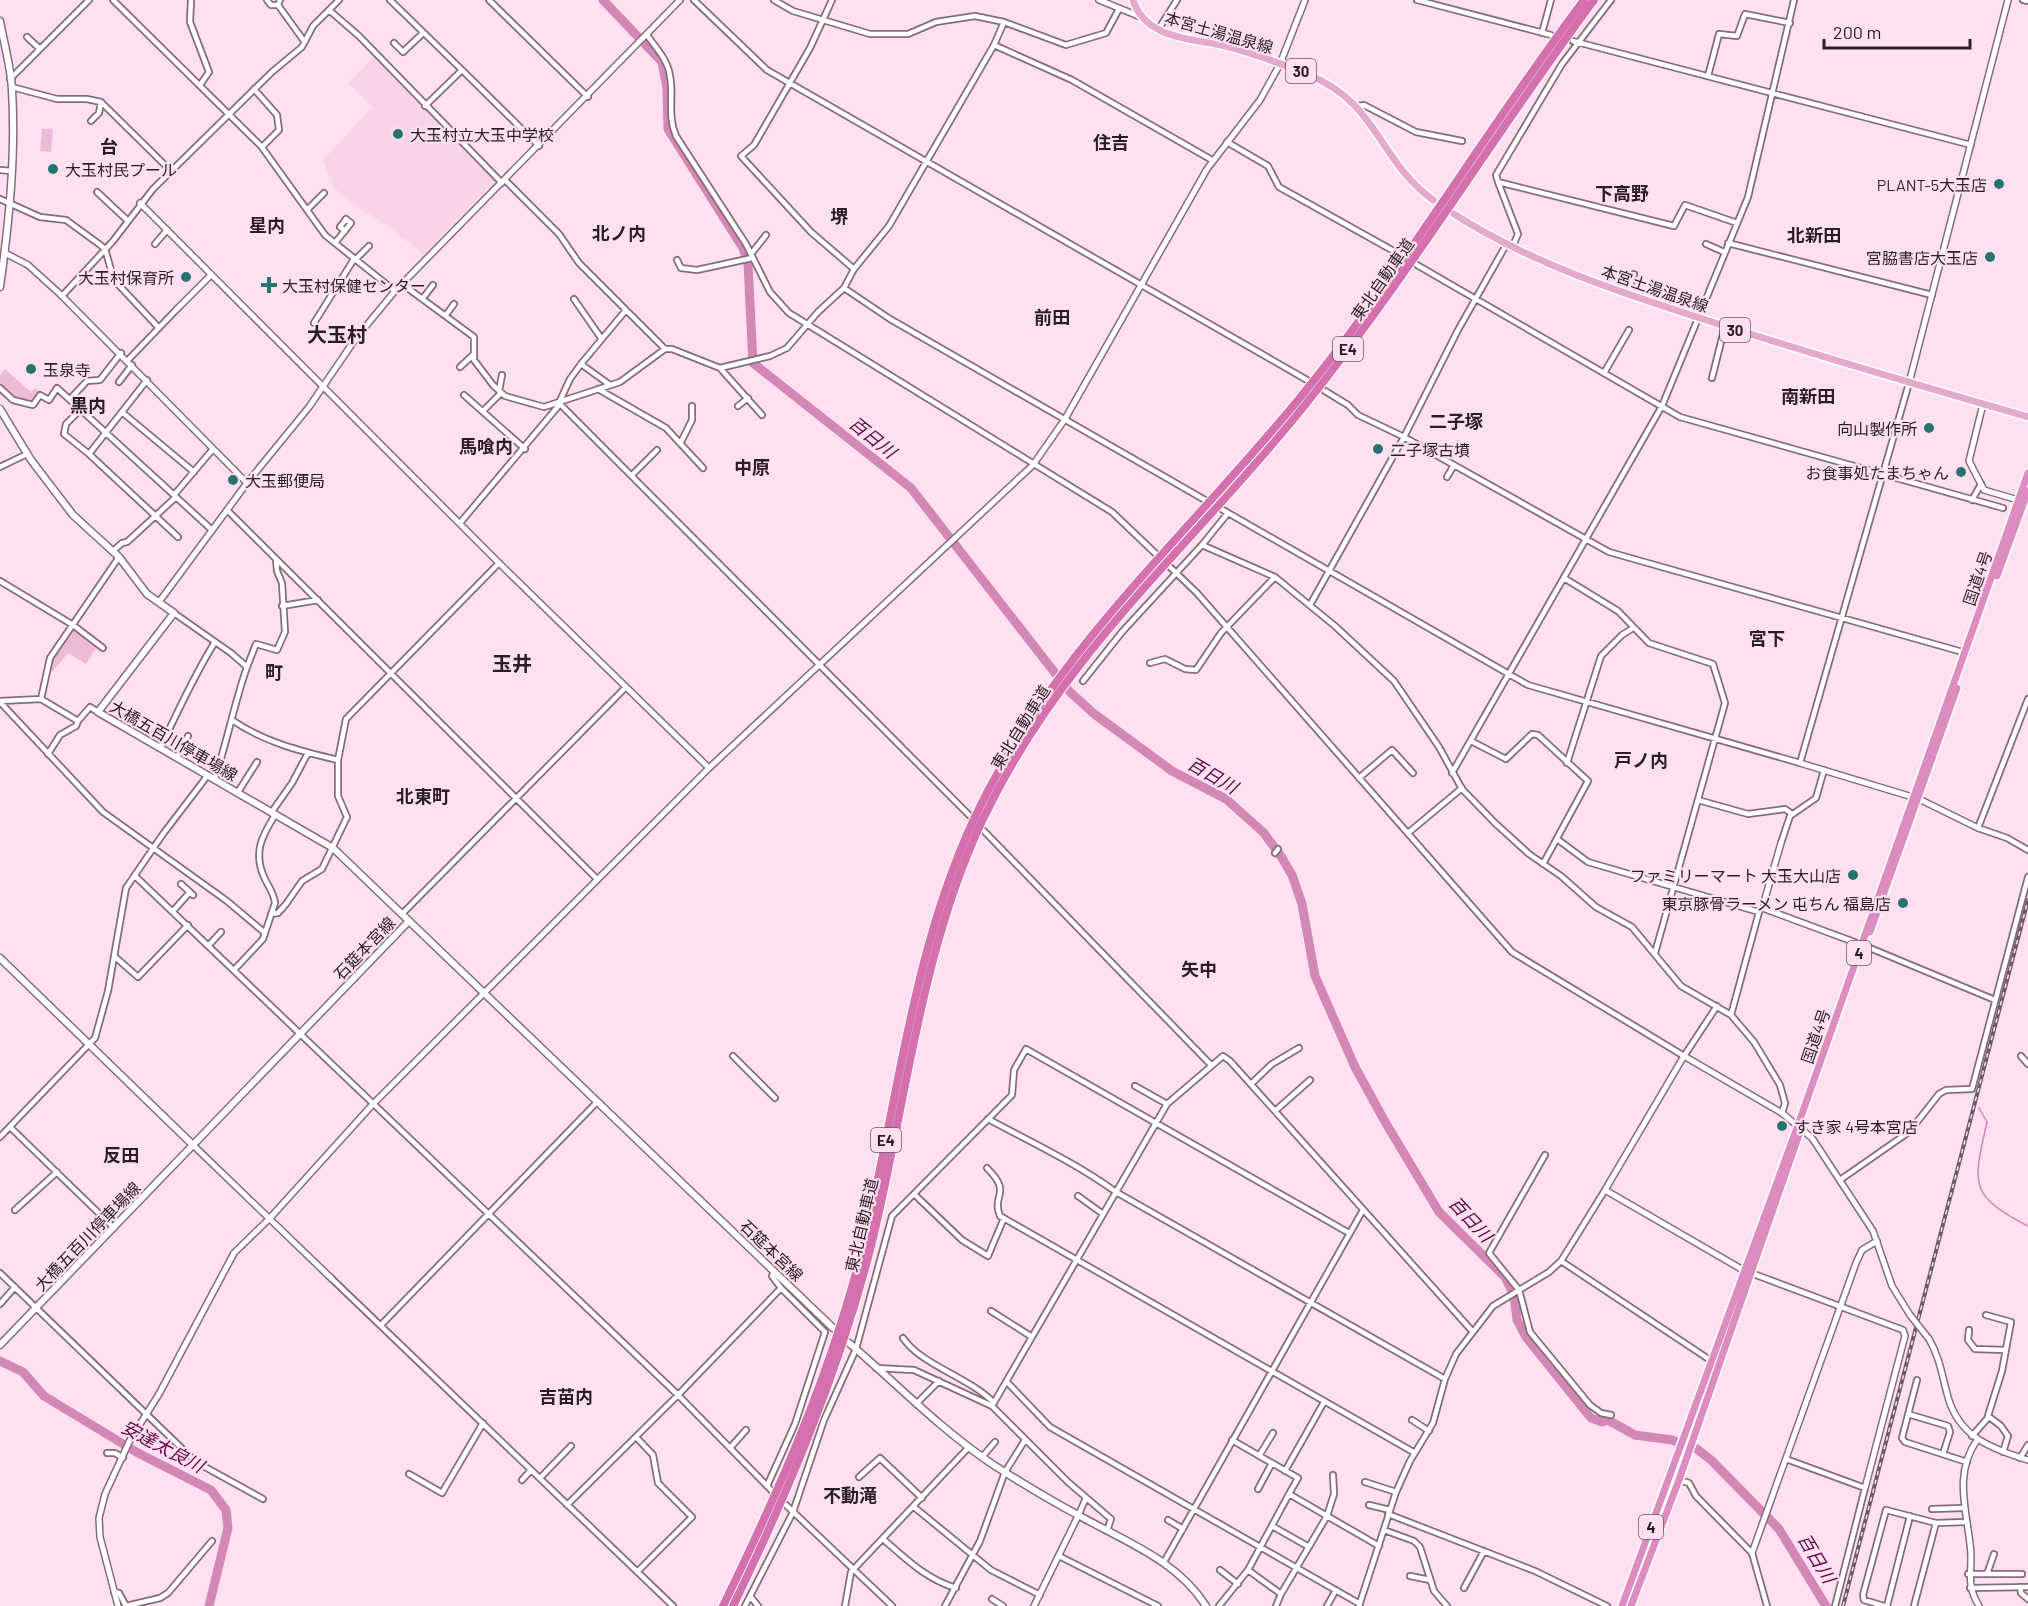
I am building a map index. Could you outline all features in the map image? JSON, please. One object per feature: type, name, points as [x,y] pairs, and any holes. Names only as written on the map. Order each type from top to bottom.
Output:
[{"type":"highway","name":"東北自動車道","points":[[1069,670],[1113,609],[1250,458],[1307,389],[1368,308],[1584,0]]},
{"type":"highway","name":"東北自動車道","points":[[723,1606],[793,1451],[844,1312],[873,1200],[917,989],[946,888],[963,844],[1007,754],[1069,670],[1257,462],[1326,378],[1594,0]]},
{"type":"highway","name":"国道4号","points":[[1916,798],[2028,473]]},
{"type":"highway","name":"国道4号","points":[[1631,1606],[1679,1480],[1747,1272],[2028,490]]},
{"type":"highway","name":"東北自動車道","points":[[733,1606],[815,1422],[852,1314],[881,1203],[926,991],[954,890],[970,847],[1000,786],[1058,683]]},
{"type":"highway","name":"国道4号","points":[[1622,1606],[1710,1360],[1747,1272]]},
{"type":"main road","name":"本宮土湯温泉線","points":[[1133,0],[1141,17],[1158,30],[1172,36],[1228,47],[1330,84],[1358,106],[1405,175],[1433,200]]},
{"type":"main road","points":[[0,21],[12,87],[11,203],[0,287]]},
{"type":"main road","name":"本宮土湯温泉線","points":[[1454,214],[1509,247],[1627,294],[1909,383],[2028,417]]},
{"type":"main road","points":[[0,409],[27,454],[77,520],[119,557],[144,591],[174,613]]},
{"type":"main road","name":"大橋五百川停車場線","points":[[174,613],[98,712],[333,848],[409,921]]},
{"type":"main road","name":"石筵本宮線","points":[[193,1145],[409,921],[833,1328]]},
{"type":"main road","points":[[0,958],[193,1145]]},
{"type":"main road","name":"大橋五百川停車場線","points":[[0,1345],[193,1145]]},
{"type":"main road","points":[[849,1343],[915,1405],[968,1448],[1005,1473],[1078,1516],[1164,1562],[1187,1581],[1206,1606]]},
{"type":"street","points":[[10,79],[89,0]]},
{"type":"street","points":[[113,0],[262,147],[307,210],[335,243],[395,291]]},
{"type":"street","points":[[191,0],[190,22],[209,72],[200,85]]},
{"type":"street","points":[[267,0],[271,5],[279,3],[304,41]]},
{"type":"street","points":[[62,296],[105,249],[140,203],[254,89],[302,48],[313,26],[339,0]]},
{"type":"street","points":[[390,0],[539,146]]},
{"type":"street","points":[[489,0],[588,97]]},
{"type":"street","points":[[159,602],[247,483],[324,387],[356,338],[395,291],[588,97],[680,0]]},
{"type":"street","points":[[694,0],[759,64],[1307,380]]},
{"type":"street","points":[[774,0],[793,10],[870,34],[908,34],[936,22],[975,16],[1004,22],[1058,44],[1073,45],[1106,33],[1119,9]]},
{"type":"street","points":[[832,0],[824,20],[754,145],[741,156],[811,232],[854,269]]},
{"type":"street","points":[[1099,0],[1141,17]]},
{"type":"street","points":[[1158,30],[1177,0]]},
{"type":"street","points":[[118,1606],[100,1537],[99,1518],[105,1494],[130,1440],[147,1414],[234,1253],[270,1218],[373,1104],[708,768],[1033,465],[1065,419],[1212,160],[1260,100],[1280,64],[1305,0]]},
{"type":"street","points":[[1417,0],[1551,35]]},
{"type":"street","points":[[1542,33],[1551,0]]},
{"type":"street","points":[[1310,605],[1404,437],[1458,330],[1518,234],[1496,175],[1575,41],[1611,0]]},
{"type":"street","points":[[1452,773],[1662,406],[1748,197],[1794,0]]},
{"type":"street","points":[[1800,763],[1884,475],[2008,0]]},
{"type":"street","points":[[2023,0],[2028,1]]},
{"type":"street","points":[[329,10],[359,36],[425,106],[559,234],[579,263],[665,349],[688,354],[720,368],[762,415]]},
{"type":"street","points":[[1708,76],[1719,34],[1737,36],[1745,14],[1790,24]]},
{"type":"street","points":[[720,368],[779,354],[844,288],[854,269],[890,226],[994,45],[1004,22]]},
{"type":"street","points":[[394,43],[403,52],[423,33]]},
{"type":"street","points":[[27,37],[40,49]]},
{"type":"street","points":[[646,37],[668,66],[671,77],[670,117],[676,136],[749,258],[789,313],[1112,512],[1156,554]]},
{"type":"street","points":[[1575,41],[1971,145]]},
{"type":"street","points":[[994,45],[1072,80],[1212,160]]},
{"type":"street","points":[[425,106],[462,70]]},
{"type":"street","points":[[12,87],[57,99],[87,99],[101,102],[171,171]]},
{"type":"street","points":[[254,89],[279,120],[279,130],[262,147]]},
{"type":"street","points":[[91,121],[99,113],[101,102]]},
{"type":"street","points":[[1358,106],[1364,105],[1372,108],[1416,132],[1462,141]]},
{"type":"street","points":[[1227,142],[1268,166],[1279,187],[1399,254]]},
{"type":"street","points":[[0,170],[11,171]]},
{"type":"street","points":[[1498,182],[1674,226],[1685,205],[1737,223]]},
{"type":"street","points":[[97,192],[127,220]]},
{"type":"street","points":[[307,210],[324,193]]},
{"type":"street","points":[[0,199],[40,217],[72,224],[105,249],[114,280],[159,328]]},
{"type":"street","points":[[140,203],[499,563],[708,768]]},
{"type":"street","points":[[155,244],[167,230]]},
{"type":"street","points":[[335,243],[345,231]]},
{"type":"street","points":[[677,260],[681,268],[692,270],[749,258],[766,235]]},
{"type":"street","points":[[1728,243],[1932,295]]},
{"type":"street","points":[[1706,244],[1724,252]]},
{"type":"street","points":[[314,323],[354,260],[369,246]]},
{"type":"street","points":[[5,253],[28,265],[62,296],[130,362],[247,483]]},
{"type":"street","points":[[1417,265],[1680,417],[2003,508]]},
{"type":"street","points":[[1627,294],[1634,274]]},
{"type":"street","points":[[119,382],[130,362],[159,328],[211,275]]},
{"type":"street","points":[[402,284],[474,337],[473,355],[500,392],[514,399],[544,407],[559,404],[628,377],[665,349]]},
{"type":"street","points":[[423,298],[433,285]]},
{"type":"street","points":[[844,288],[890,319],[1205,500]]},
{"type":"street","points":[[574,299],[601,338]]},
{"type":"street","points":[[446,315],[454,304]]},
{"type":"street","points":[[460,523],[525,449],[559,404],[570,380],[581,364],[626,310]]},
{"type":"street","points":[[1712,378],[1725,326]]},
{"type":"street","points":[[1604,373],[1629,330]]},
{"type":"street","points":[[70,399],[87,381],[100,380],[121,353]]},
{"type":"street","points":[[460,367],[473,355]]},
{"type":"street","points":[[581,364],[610,385]]},
{"type":"street","points":[[483,411],[500,392],[502,375]]},
{"type":"street","points":[[89,454],[147,380]]},
{"type":"street","points":[[0,388],[13,400],[33,405],[40,395],[49,400],[57,388],[212,530]]},
{"type":"street","points":[[598,388],[666,428],[703,468]]},
{"type":"street","points":[[1325,391],[1348,405],[1358,415],[1404,437],[1609,552],[1966,653]]},
{"type":"street","points":[[464,395],[525,449]]},
{"type":"street","points":[[738,406],[748,398]]},
{"type":"street","points":[[559,404],[970,816]]},
{"type":"street","points":[[1983,404],[1968,457],[1988,493],[2018,500]]},
{"type":"street","points":[[681,442],[692,420],[690,412],[692,406]]},
{"type":"street","points":[[81,409],[66,424],[64,434],[89,454],[178,537]]},
{"type":"street","points":[[123,413],[194,472]]},
{"type":"street","points":[[585,428],[591,421]]},
{"type":"street","points":[[113,551],[157,517],[213,449]]},
{"type":"street","points":[[632,475],[657,450]]},
{"type":"street","points":[[0,467],[27,454]]},
{"type":"street","points":[[1447,477],[1454,465]]},
{"type":"street","points":[[1972,500],[1981,484]]},
{"type":"street","points":[[227,510],[597,879]]},
{"type":"street","points":[[1083,681],[1122,632],[1202,545],[1225,512],[1528,685],[1916,798],[1978,828],[2007,838],[2028,850]]},
{"type":"street","points":[[1202,545],[1275,577],[1310,605],[1394,681],[1439,747],[1462,788],[1495,823],[1596,907],[1632,927],[1681,986],[1731,1015],[1754,1042],[1780,1085],[1785,1103],[1782,1113]]},
{"type":"street","points":[[41,699],[50,658],[119,557]]},
{"type":"street","points":[[0,1137],[90,1046],[99,1032],[126,888],[154,848],[212,777],[232,720],[235,700],[256,644],[273,650],[279,648],[285,632],[282,583],[277,571],[276,559]]},
{"type":"street","points":[[271,914],[286,904],[302,881],[322,869],[347,818],[339,801],[338,760],[346,719],[499,563]]},
{"type":"street","points":[[1170,567],[1226,627],[1512,952],[1782,1113],[1812,1138],[1877,1241],[1892,1286],[1910,1315],[1929,1339],[1938,1356],[1955,1416],[1975,1438],[2003,1452],[2028,1460]]},
{"type":"street","points":[[1150,663],[1165,659],[1185,669],[1196,670],[1226,627],[1275,577]]},
{"type":"street","points":[[1564,578],[1618,611],[1649,643],[1713,664],[1725,703],[1655,952]]},
{"type":"street","points":[[0,581],[73,625],[102,648]]},
{"type":"street","points":[[282,606],[318,600]]},
{"type":"street","points":[[174,613],[246,667]]},
{"type":"street","points":[[1568,763],[1601,656],[1622,635],[1633,628]]},
{"type":"street","points":[[160,748],[191,690],[196,672],[215,642]]},
{"type":"street","points":[[402,914],[626,687]]},
{"type":"street","points":[[0,701],[41,699],[78,721]]},
{"type":"street","points":[[1978,828],[2028,699]]},
{"type":"street","points":[[0,701],[102,812],[248,916],[265,933]]},
{"type":"street","points":[[48,754],[60,735],[76,726],[90,707],[98,712]]},
{"type":"street","points":[[232,720],[250,732],[308,753],[338,760]]},
{"type":"street","points":[[1471,741],[1506,759],[1536,734],[1587,780],[1588,784],[1543,864]]},
{"type":"street","points":[[177,758],[188,736]]},
{"type":"street","points":[[1359,778],[1392,750],[1413,773]]},
{"type":"street","points":[[234,970],[261,943],[271,914],[274,896],[261,870],[258,847],[260,839],[308,753]]},
{"type":"street","points":[[238,792],[257,762]]},
{"type":"street","points":[[1731,1015],[1785,825],[1792,814],[1816,798],[1824,770]]},
{"type":"street","points":[[1408,833],[1462,788]]},
{"type":"street","points":[[1698,800],[1748,814],[1785,809],[1792,814]]},
{"type":"street","points":[[984,831],[1211,1065]]},
{"type":"street","points":[[1557,839],[1588,862],[1762,911],[1863,945],[1995,1000]]},
{"type":"street","points":[[135,876],[713,1427],[772,1491]]},
{"type":"street","points":[[1840,1180],[1909,1132],[1939,1094],[1946,1090],[1971,1090],[2028,877]]},
{"type":"street","points":[[173,911],[191,894],[181,884]]},
{"type":"street","points":[[114,956],[138,977],[188,926]]},
{"type":"street","points":[[208,945],[221,932]]},
{"type":"street","points":[[1006,1382],[1050,1427],[1360,1605],[1396,1491],[1437,1413],[1445,1379],[1456,1354],[1487,1311],[1549,1272],[1561,1261],[1684,1056],[1717,1006]]},
{"type":"street","points":[[1251,1084],[1272,1064],[1299,1048]]},
{"type":"street","points":[[745,1606],[793,1512],[824,1420],[856,1348],[890,1221],[1012,1095],[1014,1070],[1026,1049],[1349,1233]]},
{"type":"street","points":[[733,1056],[775,1098]]},
{"type":"street","points":[[993,1405],[1155,1122],[1167,1104],[1223,1056],[1251,1084],[1473,1332]]},
{"type":"street","points":[[2021,1056],[2028,1064]]},
{"type":"street","points":[[1275,1111],[1310,1080]]},
{"type":"street","points":[[1135,1086],[1167,1104]]},
{"type":"street","points":[[381,1325],[597,1102]]},
{"type":"street","points":[[988,1119],[1054,1155],[1074,1163],[1116,1192],[1445,1379]]},
{"type":"street","points":[[10,1127],[113,1227]]},
{"type":"street","points":[[193,1145],[673,1606]]},
{"type":"street","points":[[1545,1155],[1489,1253],[1518,1291],[1530,1332],[1590,1405],[1601,1413],[1611,1415]]},
{"type":"street","points":[[987,1168],[999,1180],[1002,1188],[998,1209],[999,1214],[1004,1218],[1415,1453]]},
{"type":"street","points":[[15,1210],[57,1172]]},
{"type":"street","points":[[1605,1190],[1747,1272],[1899,1328],[1905,1336],[1835,1606]]},
{"type":"street","points":[[914,1194],[962,1240],[988,1256],[1004,1218]]},
{"type":"street","points":[[1078,1196],[1103,1214]]},
{"type":"street","points":[[1164,1562],[1363,1210]]},
{"type":"street","points":[[1752,1553],[1859,1256],[1867,1246],[1877,1241]]},
{"type":"street","points":[[1561,1261],[1710,1360]]},
{"type":"street","points":[[767,1486],[795,1424],[825,1332],[781,1288],[772,1276],[774,1271]]},
{"type":"street","points":[[0,1273],[196,1461],[263,1499]]},
{"type":"street","points":[[0,1304],[15,1287]]},
{"type":"street","points":[[567,1505],[781,1288]]},
{"type":"street","points":[[991,1311],[1032,1337]]},
{"type":"street","points":[[1979,1606],[1970,1588],[1968,1574],[1970,1544],[1963,1508],[1963,1476],[1975,1438],[1988,1416],[2011,1322],[1986,1315]]},
{"type":"street","points":[[1969,1330],[1968,1340],[1975,1349],[2006,1350]]},
{"type":"street","points":[[903,1338],[918,1353],[980,1389],[1025,1440],[1111,1519],[1107,1531]]},
{"type":"street","points":[[874,1368],[909,1369],[993,1405]]},
{"type":"street","points":[[1917,1380],[1902,1438],[1905,1442],[1967,1462]]},
{"type":"street","points":[[915,1405],[939,1381]]},
{"type":"street","points":[[1285,1471],[1324,1402]]},
{"type":"street","points":[[1908,1414],[1948,1426],[1950,1432],[1943,1454]]},
{"type":"street","points":[[1988,1416],[2001,1426],[2008,1436],[2003,1452]]},
{"type":"street","points":[[1412,1420],[1429,1431]]},
{"type":"street","points":[[409,1474],[442,1492],[483,1423]]},
{"type":"street","points":[[730,1448],[746,1430]]},
{"type":"street","points":[[1259,1456],[1273,1433]]},
{"type":"street","points":[[636,1437],[653,1455],[658,1483],[692,1517],[637,1572]]},
{"type":"street","points":[[945,1606],[980,1541],[1005,1473],[1025,1440]]},
{"type":"street","points":[[1219,1606],[1248,1570],[1298,1478],[1232,1440]]},
{"type":"street","points":[[982,1457],[995,1442]]},
{"type":"street","points":[[2020,1458],[2028,1445]]},
{"type":"street","points":[[540,1478],[571,1446]]},
{"type":"street","points":[[845,1606],[853,1570],[968,1448]]},
{"type":"street","points":[[107,1453],[123,1456]]},
{"type":"street","points":[[859,1477],[880,1458],[922,1498]]},
{"type":"street","points":[[1786,1459],[1865,1488]]},
{"type":"street","points":[[1258,1489],[1272,1464]]},
{"type":"street","points":[[522,1480],[531,1470]]},
{"type":"street","points":[[1276,1606],[1327,1516],[1334,1494],[1333,1475]]},
{"type":"street","points":[[1679,1480],[1689,1483],[1696,1496],[1752,1553],[1767,1606]]},
{"type":"street","points":[[1365,1482],[1396,1491]]},
{"type":"street","points":[[1289,1494],[1379,1546]]},
{"type":"street","points":[[1034,1606],[1086,1498]]},
{"type":"street","points":[[786,1504],[892,1606]]},
{"type":"street","points":[[1369,1504],[1535,1571],[1607,1606]]},
{"type":"street","points":[[914,1507],[991,1570],[1040,1595]]},
{"type":"street","points":[[1932,1509],[1963,1508]]},
{"type":"street","points":[[1910,1516],[1886,1606],[1864,1600],[1863,1595],[1886,1510],[1910,1516],[1936,1523],[1965,1522]]},
{"type":"street","points":[[1168,1520],[1183,1529]]},
{"type":"street","points":[[1914,1606],[1936,1523]]},
{"type":"street","points":[[1272,1526],[1309,1547]]},
{"type":"street","points":[[1384,1530],[1414,1541],[1420,1547],[1434,1591],[1447,1606]]},
{"type":"street","points":[[883,1539],[927,1576],[956,1588]]},
{"type":"street","points":[[114,1592],[119,1593],[126,1606],[160,1598],[168,1593],[212,1541]]},
{"type":"street","points":[[1464,1588],[1484,1551]]},
{"type":"street","points":[[1987,1574],[1994,1554]]},
{"type":"street","points":[[1059,1556],[1158,1606]]},
{"type":"street","points":[[1220,1570],[1238,1584]]},
{"type":"street","points":[[1248,1570],[1281,1594]]},
{"type":"street","points":[[1968,1574],[2022,1575]]},
{"type":"street","points":[[1410,1576],[1430,1580]]},
{"type":"street","points":[[2020,1587],[2021,1593],[2028,1599]]},
{"type":"street","points":[[1970,1588],[2028,1587]]},
{"type":"street","points":[[1327,1606],[1336,1590]]},
{"type":"street","points":[[750,1596],[758,1606]]},
{"type":"street","points":[[992,1599],[1003,1606]]},
{"type":"shaded area","name":"大玉村立大玉中学校","points":[[374,57],[495,180],[424,255],[388,226],[352,204],[333,187],[323,160],[372,107],[348,83]]},
{"type":"shaded area","points":[[42,129],[53,129],[51,152],[40,151]]},
{"type":"shaded area","points":[[5,369],[31,392],[35,388],[39,391],[32,402],[14,398],[0,385],[0,376]]},
{"type":"shaded area","points":[[73,626],[97,647],[86,664],[68,653],[52,672],[50,670],[51,659]]},
{"type":"waterway","name":"百日川","points":[[603,0],[662,62],[667,88],[668,129],[743,248],[748,264],[753,363],[911,488],[1069,691],[1093,713],[1172,771],[1226,799],[1264,833],[1292,875],[1302,904],[1315,976],[1355,1067],[1439,1212],[1505,1277],[1514,1295],[1517,1320],[1526,1337],[1591,1418],[1602,1422],[1608,1420],[1635,1435],[1672,1440],[1697,1449],[1711,1460],[1779,1529],[1826,1606]]},
{"type":"waterway","points":[[1979,1108],[1987,1122],[1979,1160],[1980,1186],[1985,1196],[1994,1205],[2028,1226]]},
{"type":"waterway","name":"安達太良川","points":[[0,1361],[23,1372],[44,1396],[138,1453],[211,1490],[226,1510],[228,1528],[209,1606]]},
{"type":"railway","points":[[1843,1606],[2028,900]]},
{"type":"place","name":"大玉村立大玉中学校","points":[[398,134]]},
{"type":"place","name":"大玉村民プール","points":[[53,169]]},
{"type":"place","name":"PLANT-5大玉店","points":[[1999,184]]},
{"type":"place","name":"宮脇書店大玉店","points":[[1990,257]]},
{"type":"place","name":"大玉村保育所","points":[[186,277]]},
{"type":"place","name":"大玉村保健センター","points":[[269,285]]},
{"type":"place","name":"玉泉寺","points":[[31,369]]},
{"type":"place","name":"向山製作所","points":[[1929,428]]},
{"type":"place","name":"二子塚古墳","points":[[1378,449]]},
{"type":"place","name":"お食事処たまちゃん","points":[[1961,472]]},
{"type":"place","name":"大玉郵便局","points":[[233,480]]},
{"type":"place","name":"ファミリーマート 大玉大山店","points":[[1853,875]]},
{"type":"place","name":"東京豚骨ラーメン 屯ちん 福島店","points":[[1903,903]]},
{"type":"place","name":"すき家 4号本宮店","points":[[1782,1126]]},
{"type":"district","name":"住吉","points":[[1111,142]]},
{"type":"district","name":"台","points":[[109,146]]},
{"type":"district","name":"下高野","points":[[1622,193]]},
{"type":"district","name":"堺","points":[[839,216]]},
{"type":"district","name":"星内","points":[[267,225]]},
{"type":"district","name":"北ノ内","points":[[619,233]]},
{"type":"district","name":"北新田","points":[[1814,235]]},
{"type":"district","name":"前田","points":[[1052,317]]},
{"type":"district","name":"大玉村","points":[[337,334]]},
{"type":"district","name":"南新田","points":[[1808,396]]},
{"type":"district","name":"黒内","points":[[88,405]]},
{"type":"district","name":"二子塚","points":[[1456,421]]},
{"type":"district","name":"馬喰内","points":[[486,446]]},
{"type":"district","name":"中原","points":[[752,467]]},
{"type":"district","name":"宮下","points":[[1767,638]]},
{"type":"district","name":"玉井","points":[[512,663]]},
{"type":"district","name":"町","points":[[274,672]]},
{"type":"district","name":"戸ノ内","points":[[1641,760]]},
{"type":"district","name":"北東町","points":[[423,796]]},
{"type":"district","name":"矢中","points":[[1199,969]]},
{"type":"district","name":"反田","points":[[121,1155]]},
{"type":"district","name":"吉苗内","points":[[566,1396]]},
{"type":"district","name":"不動滝","points":[[850,1495]]}]
